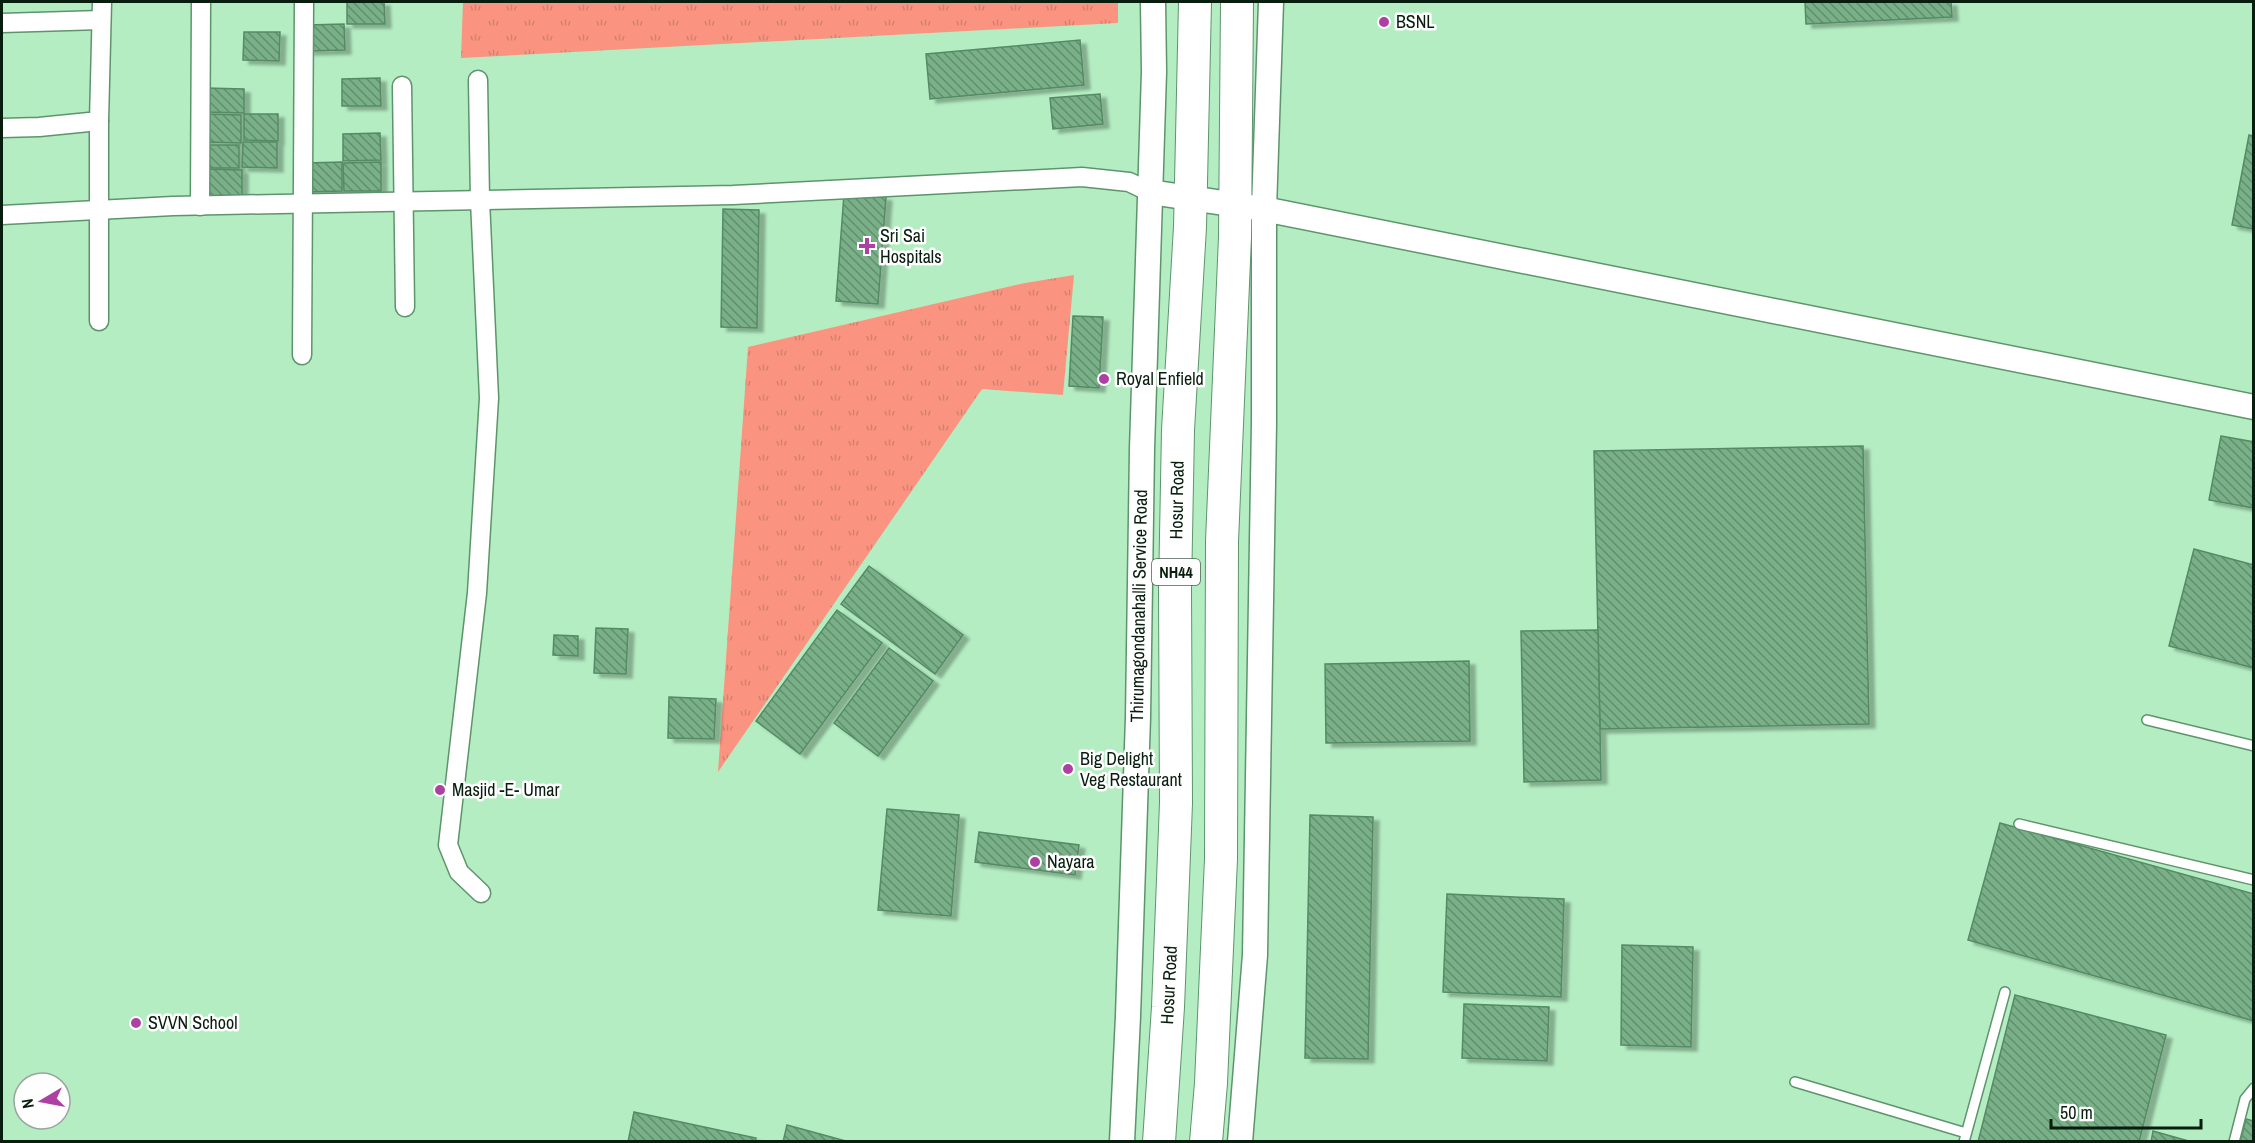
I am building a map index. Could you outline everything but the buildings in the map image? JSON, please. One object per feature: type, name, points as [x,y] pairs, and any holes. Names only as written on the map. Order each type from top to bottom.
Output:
[{"type":"highway","name":"Hosur Road","points":[[1159,1142],[1168,1007],[1176,803],[1175,589],[1178,430],[1191,198],[1195,2]]},
{"type":"highway","name":"NH44","points":[[1206,1142],[1212,1072],[1221,859],[1222,541],[1250,206],[1237,2]]},
{"type":"street","points":[[99,321],[99,121],[102,2]]},
{"type":"street","points":[[200,206],[201,2]]},
{"type":"street","points":[[302,355],[303,2]]},
{"type":"street","name":"Thirumagondanahalli Service Road","points":[[1122,1142],[1137,729],[1141,461],[1154,72],[1154,2]]},
{"type":"street","points":[[1240,1142],[1255,955],[1264,423],[1250,206],[1271,2]]},
{"type":"street","points":[[2,23],[101,20]]},
{"type":"street","points":[[478,80],[480,200],[489,398],[477,593],[448,845],[459,872],[481,893]]},
{"type":"street","points":[[402,86],[405,307]]},
{"type":"street","points":[[2,128],[99,121]]},
{"type":"street","points":[[2,215],[200,206],[733,195],[1082,177],[1129,182],[1150,203],[1191,198],[1250,206],[2253,407]]},
{"type":"lane","points":[[2147,720],[2253,746]]},
{"type":"lane","points":[[2019,824],[2253,880]]},
{"type":"lane","points":[[1795,1082],[1965,1137],[2005,992]]},
{"type":"lane","points":[[2234,1142],[2245,1099],[2253,1088]]},
{"type":"green space","points":[[463,2],[1118,2],[1118,23],[461,58]]},
{"type":"green space","points":[[1074,275],[1063,395],[982,389],[718,772],[748,347],[1025,283]]},
{"type":"place","name":"BSNL","points":[[1384,22]]},
{"type":"place","name":"Sri Sai Hospitals","points":[[867,246]]},
{"type":"place","name":"Royal Enfield","points":[[1104,379]]},
{"type":"place","name":"Big Delight Veg Restaurant","points":[[1068,769]]},
{"type":"place","name":"Masjid -E- Umar","points":[[440,790]]},
{"type":"place","name":"Nayara","points":[[1035,862]]},
{"type":"place","name":"SVVN School","points":[[136,1023]]}]
